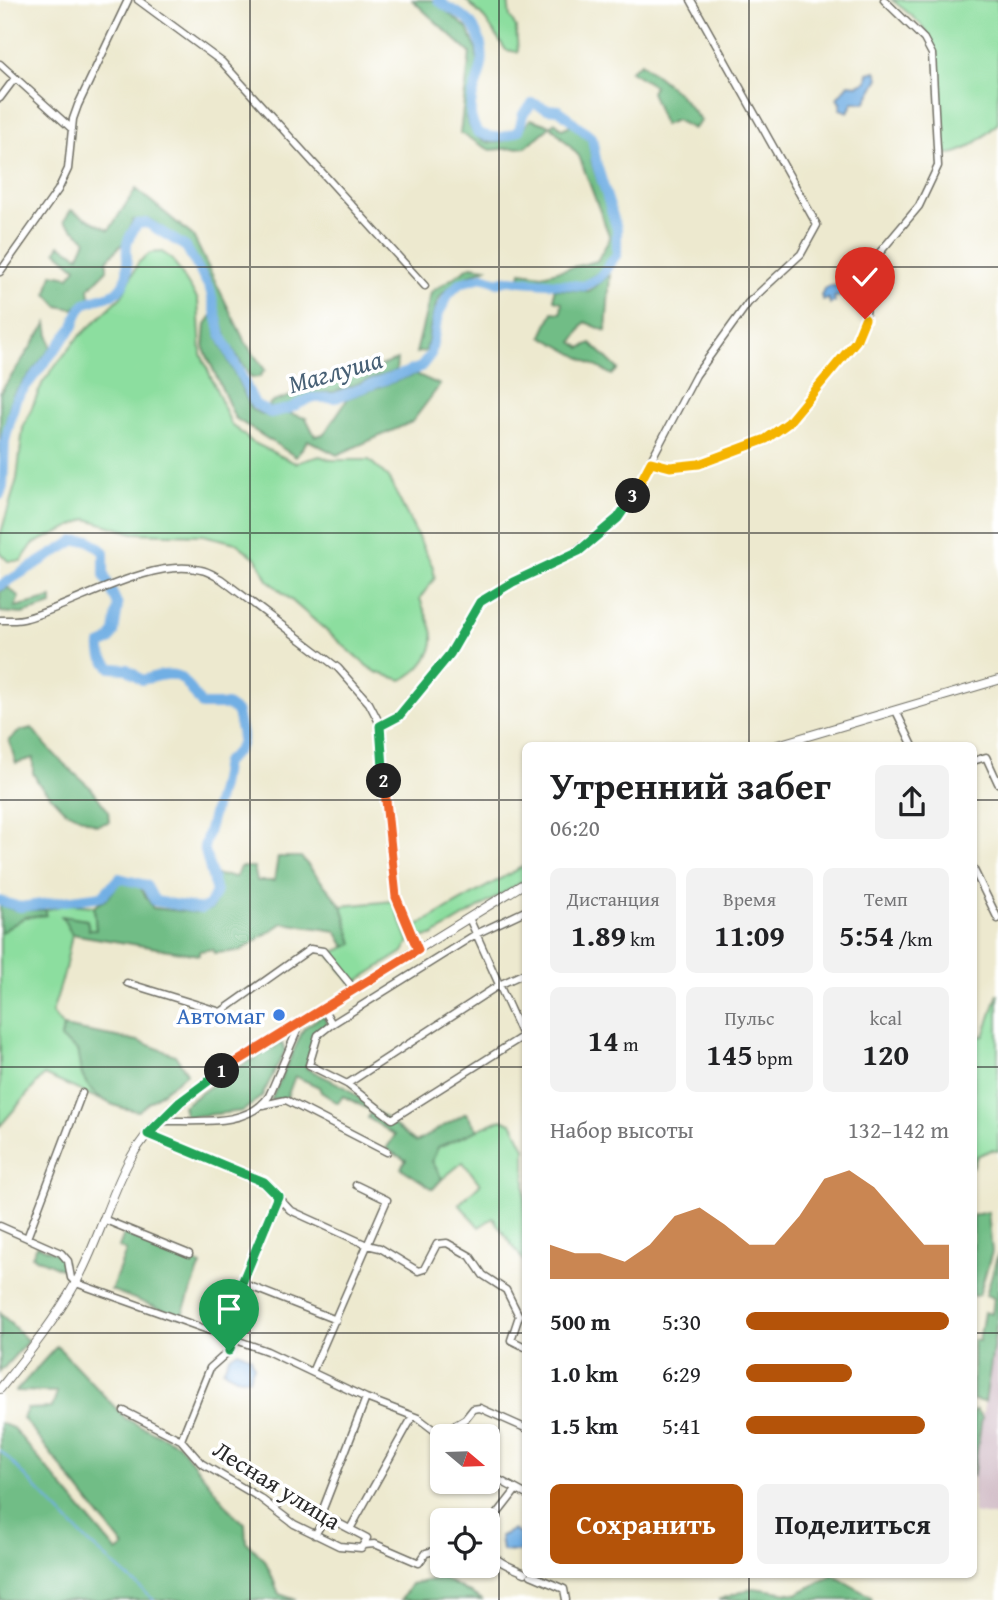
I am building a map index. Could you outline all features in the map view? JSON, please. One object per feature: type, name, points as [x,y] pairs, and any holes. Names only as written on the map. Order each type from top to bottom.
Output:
[{"type":"main road","points":[[786,742],[998,680]]},
{"type":"main road","points":[[0,1389],[43,1335],[76,1283],[130,1159],[148,1134],[180,1102],[220,1072],[522,885]]},
{"type":"street","points":[[0,272],[58,190],[68,169],[78,105],[128,0]]},
{"type":"street","points":[[138,0],[222,62],[425,286]]},
{"type":"street","points":[[380,726],[399,716],[450,654],[480,602],[513,582],[579,551],[618,518],[651,462],[696,375],[748,303],[801,254],[817,225],[691,0]]},
{"type":"street","points":[[866,278],[876,257],[919,206],[938,166],[932,54],[924,39],[884,0]]},
{"type":"street","points":[[0,64],[72,130]]},
{"type":"street","points":[[0,98],[15,78]]},
{"type":"street","points":[[651,462],[670,467],[699,464],[766,439],[788,423],[856,341],[865,319],[868,301]]},
{"type":"street","points":[[0,620],[25,619],[123,581],[158,571],[188,568],[203,570],[221,579],[338,668],[369,703],[380,726],[386,813],[396,897],[418,950]]},
{"type":"street","points":[[896,711],[911,742]]},
{"type":"street","points":[[977,760],[985,757],[998,783]]},
{"type":"street","points":[[977,876],[998,919]]},
{"type":"street","points":[[522,912],[476,934],[332,1024],[318,1035],[309,1065],[347,1084],[392,1119],[522,1039]]},
{"type":"street","points":[[468,918],[522,1034]]},
{"type":"street","points":[[127,983],[221,1012],[310,949],[323,951],[354,989]]},
{"type":"street","points":[[347,1084],[499,985],[522,974]]},
{"type":"street","points":[[323,1008],[332,1024]]},
{"type":"street","points":[[263,1105],[300,1024]]},
{"type":"street","points":[[27,1238],[82,1093]]},
{"type":"street","points":[[161,1121],[234,1118],[250,1114],[263,1105],[286,1100],[387,1152]]},
{"type":"street","points":[[148,1134],[264,1182],[290,1210],[367,1245],[380,1248],[418,1271],[424,1269],[437,1244],[447,1243],[470,1256],[483,1275],[506,1290],[519,1316],[511,1340],[522,1346]]},
{"type":"street","points":[[312,1372],[387,1200],[356,1185]]},
{"type":"street","points":[[181,1440],[210,1368],[229,1351],[237,1329],[242,1283],[278,1196]]},
{"type":"street","points":[[103,1219],[189,1254]]},
{"type":"street","points":[[0,1226],[61,1254],[68,1261],[71,1278],[76,1283],[267,1351],[366,1398],[414,1416],[430,1427]]},
{"type":"street","points":[[242,1283],[336,1320]]},
{"type":"street","points":[[363,1545],[367,1538],[321,1514],[366,1398]]},
{"type":"street","points":[[457,1424],[473,1409],[480,1408],[522,1427]]},
{"type":"street","name":"Лесная улица","points":[[124,1411],[181,1440],[201,1463],[260,1498],[295,1524],[339,1546],[361,1548],[363,1545],[375,1544],[419,1563],[425,1553],[430,1552]]},
{"type":"street","points":[[350,1529],[414,1416]]},
{"type":"street","points":[[500,1481],[522,1493]]},
{"type":"street","points":[[500,1510],[516,1490]]},
{"type":"street","points":[[316,1535],[326,1516]]},
{"type":"street","points":[[500,1560],[522,1572]]},
{"type":"street","points":[[538,1578],[564,1589],[566,1600]]},
{"type":"shaded area","points":[[998,1314],[998,1517],[977,1514],[977,1451]]},
{"type":"green space","points":[[412,0],[433,0],[467,28],[476,48],[478,67],[466,118],[474,134],[481,140],[497,142],[513,137],[531,119],[551,126],[526,147],[490,150],[460,133],[470,53]]},
{"type":"green space","points":[[466,0],[508,0],[510,17],[516,28],[518,52],[506,50],[485,19]]},
{"type":"green space","points":[[892,0],[998,0],[998,123],[961,151],[947,154],[943,147],[937,56],[934,46],[920,24]]},
{"type":"green space","points":[[641,63],[678,93],[701,121],[693,129],[676,120],[664,125],[651,92],[654,86],[630,71]]},
{"type":"green space","points":[[555,122],[562,129],[571,125],[589,140],[592,164],[614,228],[614,252],[601,271],[582,283],[520,278],[521,272],[542,275],[597,261],[610,238],[579,156],[551,126]]},
{"type":"green space","points":[[136,189],[193,236],[245,342],[265,370],[259,377],[251,378],[227,340],[210,279],[188,245],[149,219],[133,220],[124,242],[107,260],[107,270],[89,288],[90,298],[73,309],[58,306],[47,294],[52,274],[69,277],[76,268],[56,251],[60,245],[79,256],[86,240],[64,221],[71,210],[109,230]]},
{"type":"green space","points":[[162,252],[172,259],[198,300],[201,354],[231,424],[252,442],[295,463],[320,456],[331,460],[369,460],[388,477],[433,567],[435,578],[420,598],[432,630],[430,653],[421,666],[402,680],[378,673],[367,666],[268,580],[257,559],[236,543],[203,535],[133,533],[87,519],[33,544],[21,561],[8,561],[0,553],[0,536],[17,479],[23,428],[43,382],[75,341],[122,296],[138,263],[150,253]]},
{"type":"green space","points":[[471,266],[486,268],[443,293],[433,313],[426,351],[416,353],[431,292]]},
{"type":"green space","points":[[610,275],[606,331],[585,322],[573,342],[581,348],[591,343],[618,369],[612,375],[542,336],[553,312],[561,313],[562,302],[554,300],[554,289],[589,291]]},
{"type":"green space","points":[[213,314],[217,337],[252,410],[269,417],[288,413],[306,418],[315,436],[324,434],[348,398],[416,374],[440,385],[412,422],[337,455],[308,440],[296,457],[235,418],[204,349],[206,324]]},
{"type":"green space","points":[[47,323],[51,348],[12,396],[1,442],[0,459],[0,393]]},
{"type":"green space","points":[[397,360],[396,371],[334,392],[310,394],[286,407],[269,408],[270,403]]},
{"type":"green space","points":[[9,588],[19,597],[15,607],[52,598],[52,605],[22,614],[0,612],[0,591]]},
{"type":"green space","points":[[32,728],[60,760],[91,788],[108,810],[109,822],[97,825],[64,810],[39,784],[33,773],[33,758],[16,763],[9,740],[20,731]]},
{"type":"green space","points":[[278,857],[301,857],[342,906],[353,944],[345,947],[336,931],[283,923],[240,951],[214,953],[213,949],[199,951],[199,955],[72,934],[62,916],[87,920],[89,930],[96,930],[94,906],[106,900],[120,882],[140,887],[153,908],[199,913],[212,909],[219,893],[215,875],[236,877],[240,867],[254,867],[257,881],[274,881]]},
{"type":"green space","points":[[522,867],[522,882],[432,936],[421,937],[415,932],[417,926]]},
{"type":"green space","points":[[393,901],[409,942],[403,952],[354,983],[351,982],[329,954],[353,944],[342,906]]},
{"type":"green space","points":[[67,904],[94,906],[96,930],[89,930],[62,917],[72,934],[52,1013],[63,1027],[61,1039],[77,1050],[83,1077],[99,1099],[44,1075],[0,1126],[0,933],[25,917],[45,915],[46,910]]},
{"type":"green space","points":[[0,905],[14,910],[46,910],[46,915],[25,917],[0,933]]},
{"type":"green space","points":[[998,994],[998,1151],[991,1150],[977,1156],[977,1037],[984,1036]]},
{"type":"green space","points":[[323,1015],[328,1024],[315,1035],[306,1068],[345,1087],[416,1142],[466,1113],[478,1130],[438,1147],[432,1161],[442,1179],[433,1189],[401,1168],[406,1160],[386,1149],[395,1135],[368,1118],[372,1111],[343,1096],[338,1103],[321,1092],[319,1087],[295,1076],[287,1097],[271,1100],[304,1028]]},
{"type":"green space","points":[[63,1027],[138,1041],[175,1055],[187,1073],[138,1111],[121,1108],[99,1097],[87,1085],[77,1050],[61,1039]]},
{"type":"green space","points":[[282,1043],[285,1051],[262,1096],[243,1111],[186,1117],[183,1106],[230,1072]]},
{"type":"green space","points":[[502,1119],[513,1124],[522,1142],[522,1259],[493,1218],[479,1227],[459,1204],[480,1184],[463,1162],[442,1179],[432,1161],[438,1147]]},
{"type":"green space","points":[[988,1212],[992,1252],[977,1295],[977,1214]]},
{"type":"green space","points":[[124,1234],[201,1265],[181,1317],[111,1290],[126,1251],[119,1247]]},
{"type":"green space","points":[[37,1245],[59,1255],[64,1264],[61,1269],[32,1256]]},
{"type":"green space","points":[[998,1254],[998,1314],[985,1402],[977,1401],[977,1341],[984,1312],[992,1314],[994,1298],[986,1295]]},
{"type":"green space","points":[[0,1313],[28,1341],[0,1372]]},
{"type":"green space","points":[[57,1346],[126,1419],[178,1444],[236,1517],[245,1523],[246,1542],[265,1560],[279,1594],[296,1600],[0,1600],[0,1423],[13,1428],[117,1552],[124,1547],[23,1418],[27,1409],[52,1408],[57,1392],[16,1391]]},
{"type":"green space","points":[[977,1411],[982,1417],[977,1450]]},
{"type":"green space","points":[[442,1578],[483,1600],[401,1600],[411,1584]]},
{"type":"green space","points":[[827,1578],[838,1578],[872,1600],[718,1600],[753,1588],[797,1594]]},
{"type":"water","points":[[876,71],[879,78],[865,103],[853,102],[848,112],[840,109],[837,98],[849,84],[858,85],[867,81],[868,73]]},
{"type":"water","points":[[848,279],[858,292],[851,302],[841,296],[834,297],[835,302],[830,304],[829,299],[823,300],[821,296],[824,289],[831,285],[845,288]]},
{"type":"water","points":[[238,1351],[251,1357],[254,1366],[249,1379],[236,1377],[223,1370],[229,1357]]},
{"type":"water","points":[[513,1530],[522,1535],[522,1549],[518,1552],[502,1551],[500,1536]]},
{"type":"waterway","name":"Маглуша","points":[[0,495],[3,487],[5,441],[16,399],[74,326],[83,307],[88,302],[115,293],[121,287],[127,271],[128,241],[137,224],[147,223],[186,247],[210,289],[221,335],[255,404],[270,413],[288,409],[311,398],[335,398],[421,367],[431,354],[438,315],[449,294],[460,283],[482,277],[498,282],[510,280],[584,286],[600,277],[617,254],[617,229],[597,165],[592,138],[559,110],[547,109],[533,103],[523,114],[519,130],[514,133],[498,137],[477,132],[471,116],[471,104],[482,64],[480,40],[470,22],[438,0]]},
{"type":"waterway","name":"Маглуша","points":[[0,586],[74,541],[89,540],[104,552],[104,575],[118,605],[114,633],[109,641],[100,645],[102,657],[111,668],[127,669],[142,680],[165,675],[178,676],[202,705],[227,705],[237,712],[242,735],[238,750],[225,762],[204,847],[216,892],[209,905],[201,909],[155,901],[146,885],[119,878],[102,896],[20,907],[0,901]]},
{"type":"waterway","points":[[0,1450],[89,1543],[154,1600]]},
{"type":"place","name":"Автомаг","points":[[279,1015]]},
{"type":"route","points":[[229,1351],[237,1329],[242,1283],[278,1196],[264,1182],[148,1134],[180,1102],[220,1072],[418,950],[396,897],[386,813],[380,726],[399,716],[450,654],[480,602],[513,582],[579,551],[618,518],[651,462],[670,467],[699,464],[747,448],[766,439],[788,423],[856,341],[865,319]]}]
